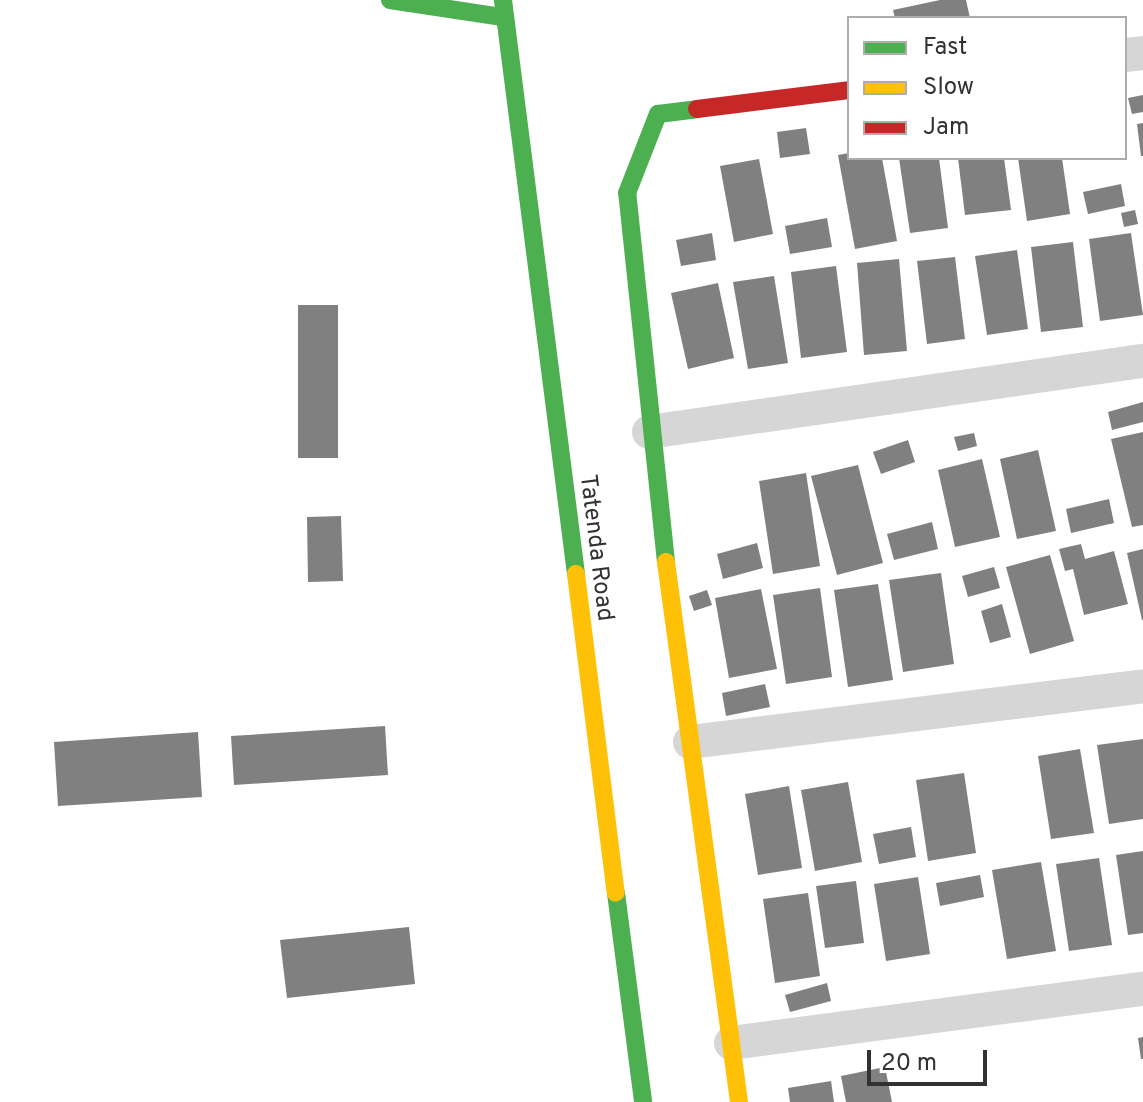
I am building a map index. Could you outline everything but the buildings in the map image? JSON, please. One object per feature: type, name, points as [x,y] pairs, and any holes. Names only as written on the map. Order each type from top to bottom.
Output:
[{"type":"street","points":[[390,0],[503,9]]},
{"type":"street","name":"Tatenda Road","points":[[503,9],[643,1102]]},
{"type":"street","points":[[739,1102],[649,432],[627,193],[658,114],[847,90]]},
{"type":"street","points":[[649,432],[1143,361]]},
{"type":"street","points":[[690,742],[1143,686]]},
{"type":"street","points":[[731,1043],[1143,989]]},
{"type":"traffic: fast","points":[[390,0],[503,17]]},
{"type":"traffic: fast","points":[[503,0],[576,574]]},
{"type":"traffic: fast","points":[[666,562],[627,193],[658,114],[697,109]]},
{"type":"traffic: fast","points":[[616,893],[643,1102]]},
{"type":"traffic: slow","points":[[666,562],[739,1102]]},
{"type":"traffic: slow","points":[[576,574],[616,893]]},
{"type":"traffic: jam","points":[[697,109],[847,90]]}]
